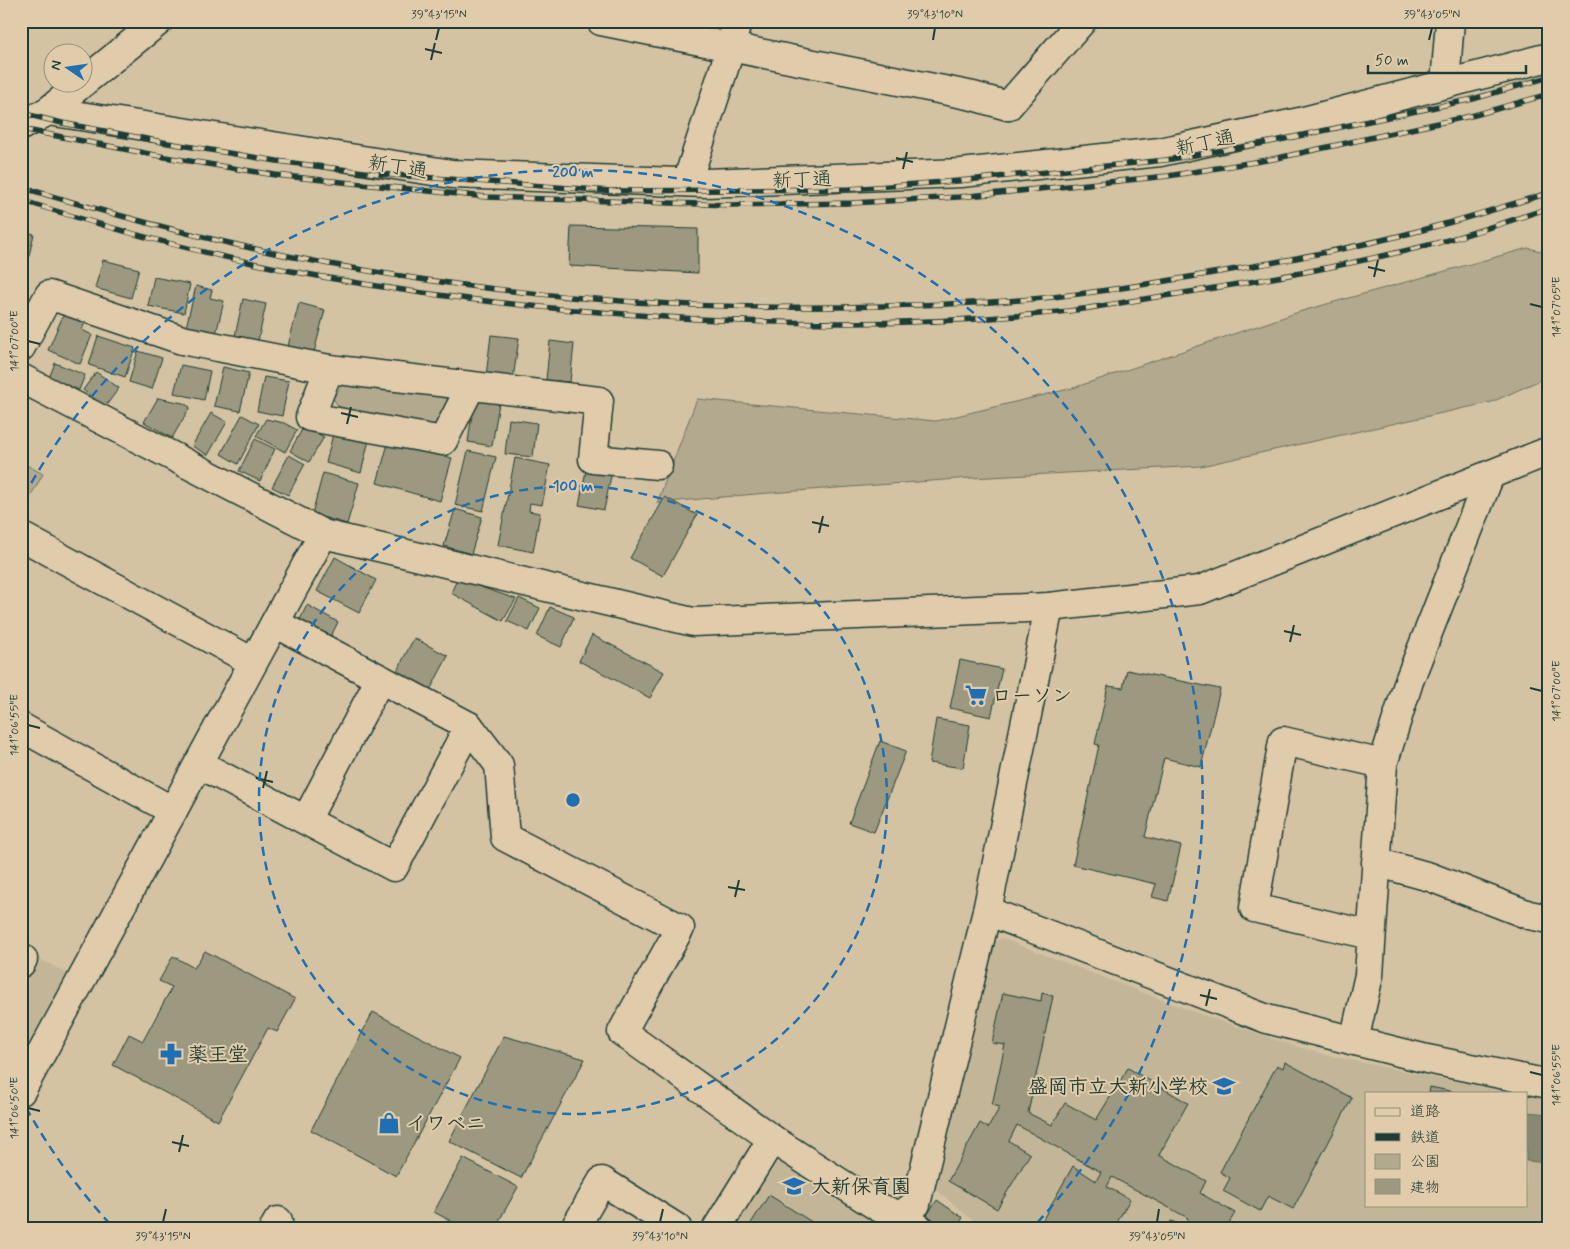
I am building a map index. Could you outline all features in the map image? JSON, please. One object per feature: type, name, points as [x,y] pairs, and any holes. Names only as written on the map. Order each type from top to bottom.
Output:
[{"type":"street","points":[[21,126],[48,111],[159,21]]},
{"type":"street","points":[[601,21],[734,34],[1008,106],[1082,21]]},
{"type":"street","points":[[1445,84],[1450,21]]},
{"type":"street","points":[[687,182],[734,34]]},
{"type":"street","name":"新丁通","points":[[48,111],[452,174],[706,183],[961,173],[1160,152],[1300,122],[1549,56]]},
{"type":"street","points":[[21,348],[49,295],[182,340],[329,369],[599,401],[593,459],[658,464]]},
{"type":"street","points":[[329,369],[310,417],[443,440],[470,386]]},
{"type":"street","points":[[21,378],[323,534],[693,622],[1049,607],[1200,590],[1549,451]]},
{"type":"street","points":[[1354,1041],[1369,975],[1383,764],[1409,680],[1490,475]]},
{"type":"street","points":[[21,1091],[323,534]]},
{"type":"street","points":[[21,536],[253,662]]},
{"type":"street","points":[[275,623],[469,726],[499,765],[505,838],[680,928],[622,1032],[772,1140],[903,1224],[916,1204],[987,911],[1049,607]]},
{"type":"street","points":[[306,820],[380,679]]},
{"type":"street","points":[[199,764],[394,867],[469,726]]},
{"type":"street","points":[[21,727],[173,811]]},
{"type":"street","points":[[1371,935],[1254,908],[1283,740],[1383,764]]},
{"type":"street","points":[[1376,862],[1430,877],[1529,915],[1549,919]]},
{"type":"street","points":[[987,911],[1268,1019],[1427,1059],[1549,1084]]},
{"type":"street","points":[[21,958],[23,959],[21,963]]},
{"type":"street","points":[[717,1228],[772,1140]]},
{"type":"street","points":[[575,1228],[602,1181],[677,1228]]},
{"type":"shaded area","name":"盛岡市立大新小学校","points":[[1001,938],[1186,1009],[1326,1055],[1452,1081],[1549,1094],[1549,1228],[982,1228],[936,1190],[993,943]]},
{"type":"shaded area","points":[[21,949],[67,973],[21,1057]]},
{"type":"shaded area","points":[[1528,1112],[1549,1114],[1549,1163],[1528,1161]]},
{"type":"shaded area","name":"大新保育園","points":[[781,1156],[871,1215],[875,1228],[735,1228]]},
{"type":"green space","points":[[1528,248],[1549,253],[1549,376],[1492,402],[1201,466],[971,478],[657,503],[697,399],[936,421],[1073,388],[1302,311]]},
{"type":"green space","points":[[347,378],[459,389],[438,431],[338,406],[333,398]]},
{"type":"green space","points":[[21,462],[43,474],[21,513]]},
{"type":"building","points":[[571,226],[698,229],[698,273],[569,266]]},
{"type":"building","points":[[21,231],[34,234],[28,260],[21,259]]},
{"type":"building","points":[[103,260],[139,269],[131,298],[95,288]]},
{"type":"building","points":[[154,277],[190,284],[184,313],[148,306]]},
{"type":"building","points":[[196,286],[212,290],[210,298],[224,301],[216,334],[186,327]]},
{"type":"building","points":[[243,299],[266,304],[258,341],[235,336]]},
{"type":"building","points":[[299,303],[325,310],[314,352],[288,346]]},
{"type":"building","points":[[65,311],[86,320],[82,330],[92,335],[80,364],[48,350]]},
{"type":"building","points":[[491,335],[519,338],[513,379],[486,376]]},
{"type":"building","points":[[98,336],[135,348],[125,377],[89,365]]},
{"type":"building","points":[[550,341],[574,344],[570,382],[546,380]]},
{"type":"building","points":[[138,351],[162,358],[152,389],[129,382]]},
{"type":"building","points":[[55,363],[85,375],[79,390],[49,378]]},
{"type":"building","points":[[181,365],[210,371],[204,400],[174,393]]},
{"type":"building","points":[[223,367],[249,373],[240,411],[214,406]]},
{"type":"building","points":[[96,372],[119,388],[105,407],[83,390]]},
{"type":"building","points":[[264,377],[289,381],[282,416],[257,411]]},
{"type":"building","points":[[158,398],[183,403],[190,407],[172,438],[144,422]]},
{"type":"building","points":[[474,399],[499,403],[492,446],[468,442]]},
{"type":"building","points":[[211,413],[227,422],[208,455],[192,446]]},
{"type":"building","points":[[242,415],[259,424],[238,464],[221,454]]},
{"type":"building","points":[[266,419],[284,423],[297,430],[285,452],[256,436]]},
{"type":"building","points":[[509,419],[537,423],[533,457],[505,454]]},
{"type":"building","points":[[304,426],[324,437],[309,462],[290,451]]},
{"type":"building","points":[[334,430],[369,440],[361,473],[326,463]]},
{"type":"building","points":[[255,439],[275,449],[260,481],[239,471]]},
{"type":"building","points":[[389,440],[452,458],[440,501],[377,483]]},
{"type":"building","points":[[468,451],[496,457],[483,511],[455,505]]},
{"type":"building","points":[[289,455],[305,464],[288,495],[272,487]]},
{"type":"building","points":[[515,458],[550,465],[542,505],[530,503],[529,511],[540,513],[533,552],[498,545]]},
{"type":"building","points":[[587,466],[612,471],[604,510],[579,505]]},
{"type":"building","points":[[323,473],[359,483],[347,524],[312,514]]},
{"type":"building","points":[[665,497],[697,515],[663,576],[630,558]]},
{"type":"building","points":[[455,509],[482,517],[471,554],[444,546]]},
{"type":"building","points":[[335,557],[376,580],[359,613],[317,591]]},
{"type":"building","points":[[457,579],[516,599],[503,621],[451,593]]},
{"type":"building","points":[[519,598],[540,608],[529,631],[507,621]]},
{"type":"building","points":[[307,605],[338,622],[327,644],[296,628]]},
{"type":"building","points":[[550,607],[574,617],[561,647],[537,636]]},
{"type":"building","points":[[592,635],[664,672],[650,698],[579,661]]},
{"type":"building","points":[[414,638],[448,656],[430,690],[396,673]]},
{"type":"building","points":[[960,660],[1002,669],[991,717],[950,708]]},
{"type":"building","points":[[1127,670],[1220,689],[1201,767],[1164,758],[1145,837],[1181,846],[1168,901],[1152,897],[1156,884],[1073,865],[1099,745],[1095,744],[1108,686],[1123,688]]},
{"type":"building","points":[[936,719],[970,725],[963,768],[929,763]]},
{"type":"building","points":[[880,741],[906,751],[874,832],[849,823]]},
{"type":"building","points":[[205,951],[295,999],[277,1032],[268,1028],[218,1121],[113,1065],[129,1034],[143,1041],[172,987],[159,981],[173,956],[194,968]]},
{"type":"building","points":[[1003,993],[1041,1001],[1042,993],[1053,996],[1028,1113],[1052,1125],[1065,1103],[1096,1120],[1128,1068],[1188,1103],[1159,1155],[1206,1181],[1200,1193],[1235,1213],[1226,1228],[1168,1228],[1171,1221],[1184,1226],[1188,1218],[1112,1177],[1107,1187],[1130,1199],[1114,1228],[1038,1228],[1073,1166],[1096,1181],[1101,1172],[1017,1125],[1009,1141],[1030,1154],[997,1209],[948,1181],[980,1123],[988,1128],[1000,1107],[992,1105],[1005,1045],[992,1043]]},
{"type":"building","points":[[373,1012],[460,1058],[396,1176],[311,1130]]},
{"type":"building","points":[[504,1036],[585,1059],[521,1178],[449,1141]]},
{"type":"building","points":[[1285,1062],[1352,1098],[1293,1209],[1268,1196],[1260,1211],[1223,1191],[1230,1178],[1220,1172],[1277,1065],[1283,1068]]},
{"type":"building","points":[[1430,1087],[1455,1092],[1429,1092]]},
{"type":"building","points":[[463,1158],[518,1187],[495,1228],[464,1228],[434,1212]]},
{"type":"building","points":[[769,1195],[818,1226],[817,1228],[748,1228]]},
{"type":"building","points":[[937,1200],[963,1218],[956,1228],[945,1228],[927,1215]]},
{"type":"railway","points":[[21,113],[62,123],[168,143],[277,161],[380,174],[611,191],[849,189],[958,181],[1166,160],[1270,142],[1473,99],[1549,77]]},
{"type":"railway","points":[[21,129],[165,157],[275,175],[486,197],[731,205],[852,203],[959,197],[1168,176],[1273,159],[1475,115],[1549,94]]},
{"type":"railway","points":[[21,187],[209,239],[286,256],[393,275],[462,285],[602,300],[742,307],[929,305],[1046,298],[1089,293],[1309,256],[1360,245],[1437,226],[1549,193]]},
{"type":"railway","points":[[21,200],[133,234],[247,262],[398,289],[549,308],[680,318],[791,323],[958,320],[1069,311],[1307,272],[1405,251],[1465,235],[1549,208]]},
{"type":"place","name":"ローソン","points":[[976,695]]},
{"type":"place","name":"薬王堂","points":[[171,1054]]},
{"type":"place","name":"盛岡市立大新小学校","points":[[1224,1086]]},
{"type":"place","name":"イワベニ","points":[[389,1123]]},
{"type":"place","name":"大新保育園","points":[[794,1186]]}]
